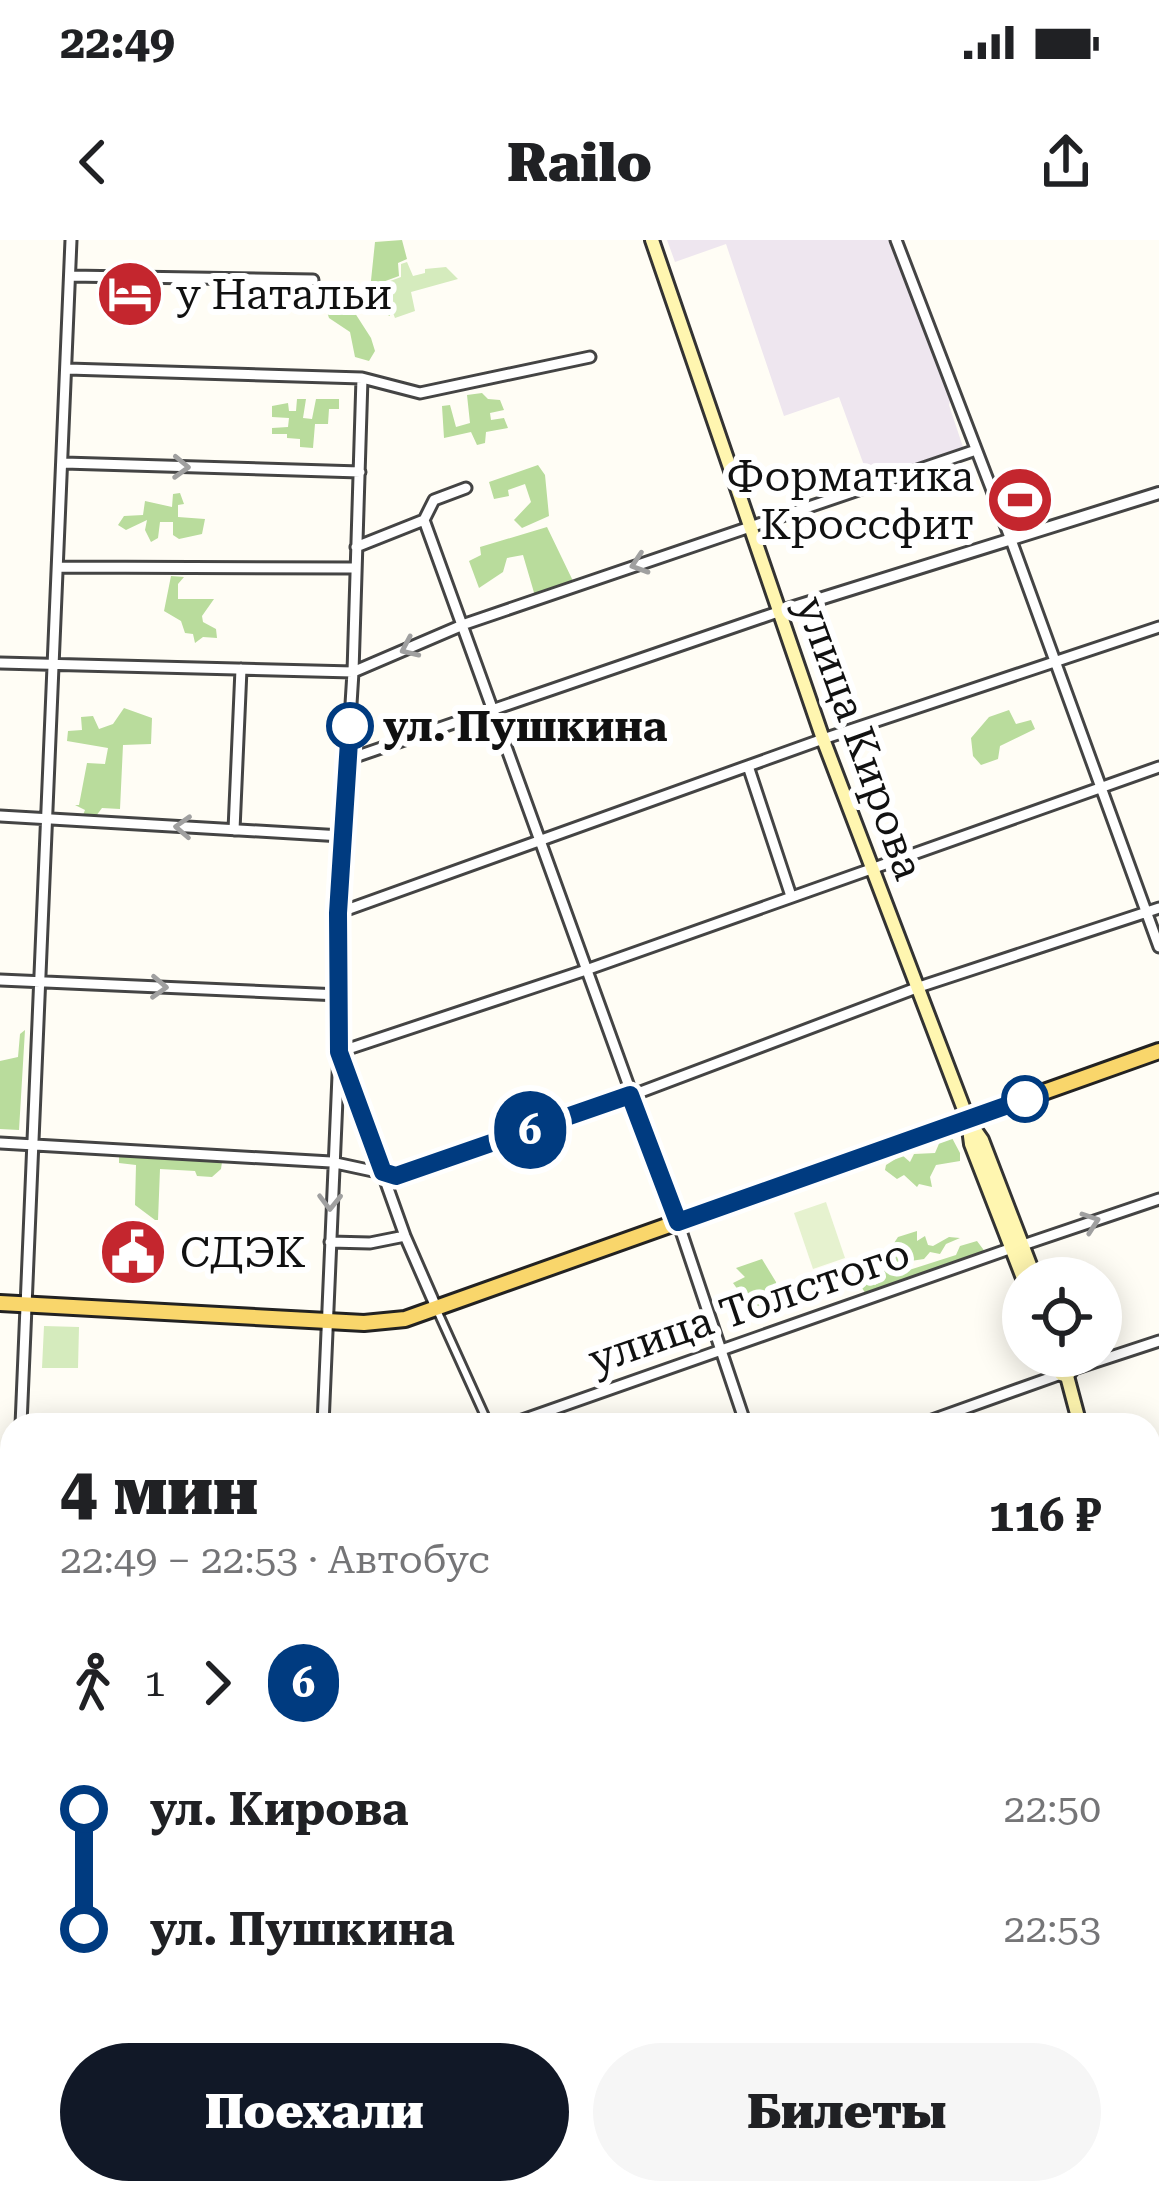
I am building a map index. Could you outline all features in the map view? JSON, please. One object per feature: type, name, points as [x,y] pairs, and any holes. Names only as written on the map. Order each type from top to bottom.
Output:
[{"type":"main road","name":"улица Кирова","points":[[652,240],[823,739],[968,1120],[971,1144],[1023,1257]]},
{"type":"main road","points":[[0,1303],[393,1321],[1159,1051]]},
{"type":"main road","name":"улица Кирова","points":[[1017,1247],[1019,1257]]},
{"type":"main road","points":[[1069,1377],[1077,1413]]},
{"type":"street","points":[[21,1413],[71,240]]},
{"type":"street","points":[[896,240],[1159,947]]},
{"type":"street","points":[[70,275],[313,280]]},
{"type":"street","points":[[68,369],[362,378],[420,393],[590,357]]},
{"type":"street","points":[[324,1413],[339,1052],[338,913],[353,672],[362,378]]},
{"type":"street","points":[[0,663],[353,672],[464,623],[976,450]]},
{"type":"street","points":[[64,464],[360,472]]},
{"type":"street","points":[[356,547],[424,520],[434,500],[466,488]]},
{"type":"street","points":[[349,759],[778,612],[1159,493]]},
{"type":"street","points":[[424,520],[678,1222],[742,1413]]},
{"type":"street","points":[[60,567],[355,568]]},
{"type":"street","points":[[338,913],[823,739],[1159,627]]},
{"type":"street","points":[[234,830],[241,669]]},
{"type":"street","points":[[748,766],[791,896]]},
{"type":"street","points":[[339,1052],[586,970],[1159,766]]},
{"type":"street","points":[[0,816],[341,836]]},
{"type":"street","points":[[0,1143],[331,1162],[396,1176],[919,987],[1159,908]]},
{"type":"street","points":[[0,980],[340,995]]},
{"type":"street","points":[[339,1052],[405,1236],[484,1413]]},
{"type":"street","name":"улица Толстого","points":[[542,1413],[1159,1199]]},
{"type":"street","points":[[330,1242],[370,1243],[405,1236]]},
{"type":"street","points":[[1122,1352],[1159,1341]]},
{"type":"street","points":[[950,1413],[1046,1377]]},
{"type":"shaded area","points":[[667,240],[896,240],[952,394],[949,405],[963,447],[869,479],[839,397],[784,416],[726,244],[675,262]]},
{"type":"green space","points":[[402,240],[407,259],[398,263],[399,276],[380,283],[390,316],[377,310],[365,294],[370,290],[375,242]]},
{"type":"green space","points":[[407,262],[413,276],[446,267],[458,279],[411,292],[415,311],[395,318],[382,284],[401,277],[401,264]]},
{"type":"green space","points":[[317,281],[335,282],[371,338],[375,351],[369,361],[355,357],[350,332],[329,318]]},
{"type":"green space","points":[[482,393],[500,400],[504,410],[490,413],[491,420],[504,418],[508,428],[486,432],[485,443],[477,445],[471,432],[444,438],[442,406],[450,405],[456,427],[470,423],[467,395]]},
{"type":"green space","points":[[297,399],[306,399],[303,418],[312,419],[316,399],[339,399],[339,409],[329,409],[328,424],[315,424],[313,448],[300,447],[300,439],[287,438],[287,434],[272,434],[272,428],[288,427],[289,418],[272,417],[272,406],[288,403],[289,411],[296,411]]},
{"type":"green space","points":[[538,465],[545,475],[549,516],[522,528],[514,520],[531,502],[525,484],[508,490],[509,496],[494,499],[489,482]]},
{"type":"green space","points":[[180,493],[184,504],[178,505],[178,517],[205,519],[202,534],[179,539],[173,535],[173,522],[160,522],[158,538],[151,542],[145,530],[147,520],[126,530],[118,525],[124,516],[143,515],[145,501],[172,507],[173,494]]},
{"type":"green space","points":[[547,527],[573,581],[535,596],[523,555],[507,558],[503,572],[479,588],[469,561],[481,555],[480,547]]},
{"type":"green space","points":[[171,576],[184,577],[178,584],[178,599],[214,599],[202,616],[203,622],[216,629],[217,638],[203,637],[195,643],[181,621],[164,611]]},
{"type":"green space","points":[[124,708],[152,718],[151,744],[123,745],[120,809],[102,808],[96,816],[83,815],[85,810],[75,805],[79,805],[87,763],[105,764],[108,748],[67,741],[68,731],[82,730],[81,717],[93,716],[99,729],[113,724]]},
{"type":"green space","points":[[1009,710],[1016,724],[1031,720],[1035,729],[1000,746],[998,759],[981,765],[973,756],[971,738],[989,717]]},
{"type":"green space","points":[[25,1030],[19,1130],[0,1129],[0,1061],[18,1057],[20,1034]]},
{"type":"green space","points":[[951,1136],[960,1161],[936,1165],[930,1177],[932,1187],[917,1187],[904,1175],[897,1179],[885,1170],[902,1155],[910,1162],[914,1154],[935,1153],[941,1139]]},
{"type":"green space","points":[[119,1156],[222,1162],[212,1177],[160,1169],[155,1220],[135,1205],[136,1165],[119,1163]]},
{"type":"green space","points":[[826,1202],[845,1258],[813,1269],[794,1213]]},
{"type":"green space","points":[[917,1231],[917,1241],[925,1236],[933,1246],[949,1237],[960,1238],[946,1244],[940,1254],[930,1252],[924,1259],[904,1262],[906,1271],[956,1255],[960,1246],[977,1241],[986,1253],[868,1297],[862,1288],[884,1280],[884,1271],[892,1264],[888,1252],[898,1237]]},
{"type":"green space","points":[[762,1259],[776,1282],[777,1296],[770,1304],[743,1308],[746,1301],[733,1283],[745,1277],[736,1268]]},
{"type":"green space","points":[[44,1326],[79,1327],[78,1368],[42,1368]]},
{"type":"bus line","name":"6","points":[[350,726],[338,913],[339,1052],[383,1172],[396,1176],[630,1095],[678,1222],[1025,1099]]},
{"type":"place","name":"у Натальи","points":[[130,294]]},
{"type":"place","name":"Форматика Кроссфит","points":[[1020,500]]},
{"type":"place","name":"ул. Пушкина","points":[[350,726]]},
{"type":"place","name":"СДЭК","points":[[133,1252]]}]
